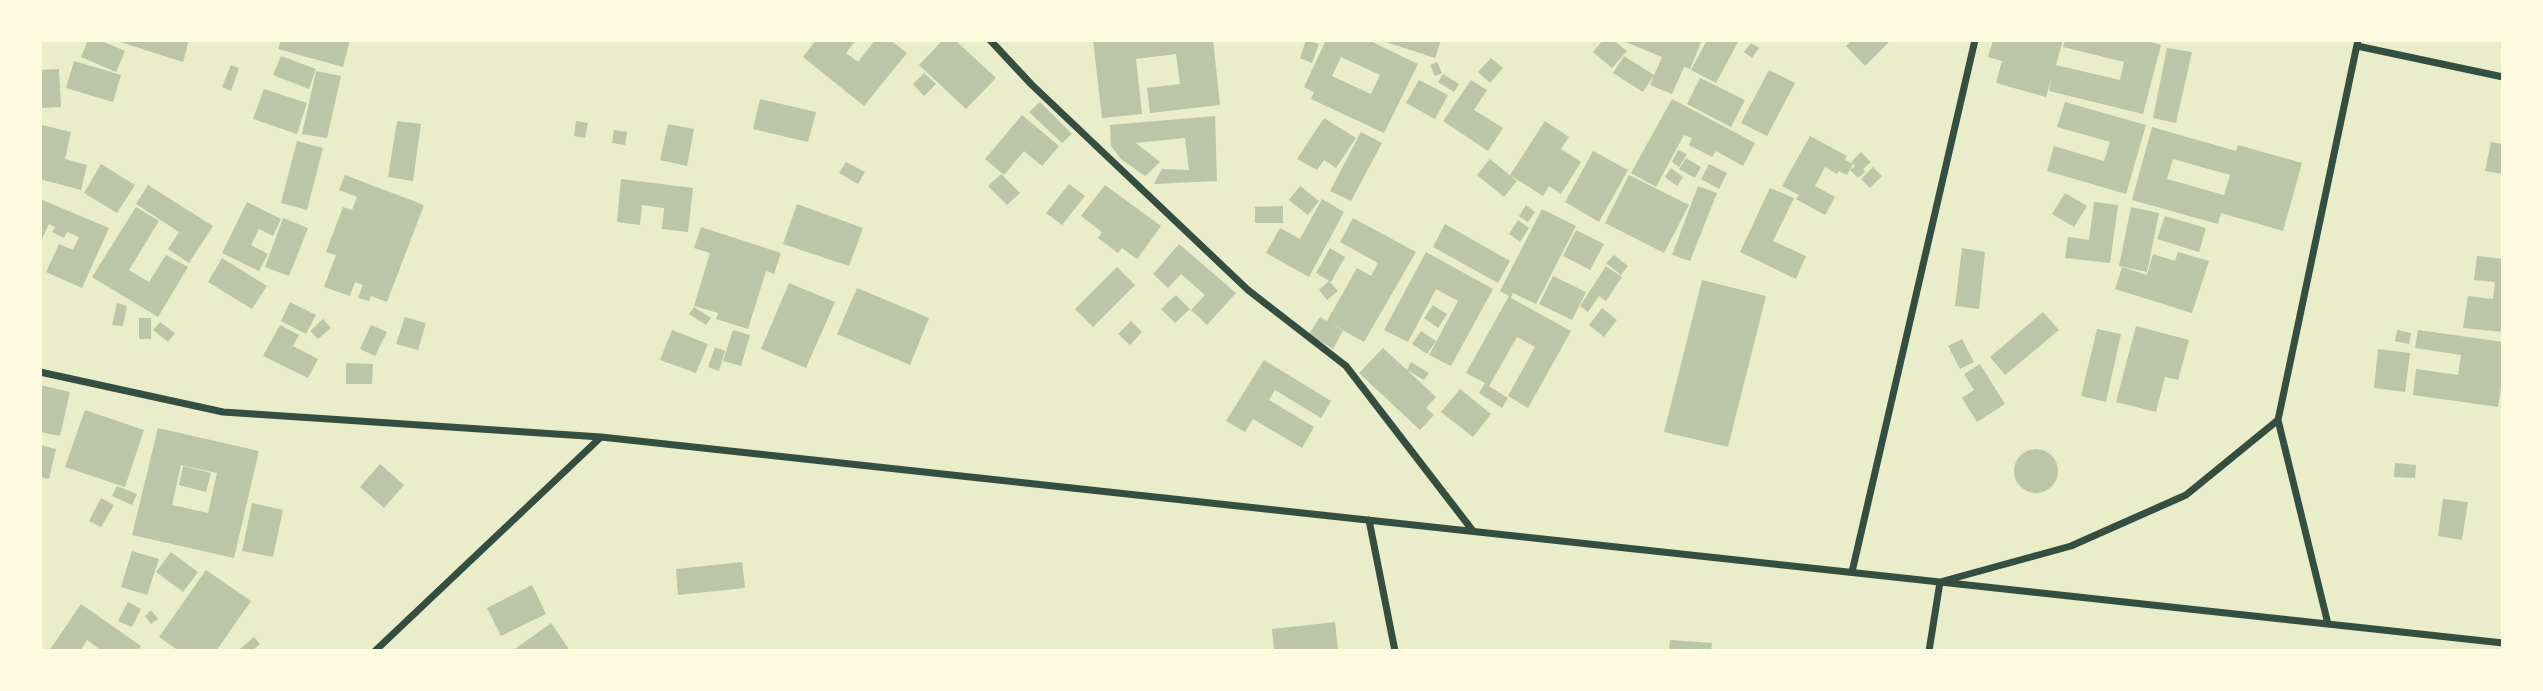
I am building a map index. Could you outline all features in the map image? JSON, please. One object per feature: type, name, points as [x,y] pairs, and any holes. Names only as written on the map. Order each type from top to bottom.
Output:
[{"type":"street","points":[[990,40],[1040,94],[1248,290],[1346,366],[1472,531]]},
{"type":"street","points":[[1852,572],[1975,40]]},
{"type":"street","points":[[2328,624],[2278,420],[2357,43],[2503,78]]},
{"type":"street","points":[[40,372],[223,412],[601,437],[2503,643]]},
{"type":"street","points":[[1940,582],[2071,546],[2186,495],[2278,420]]},
{"type":"street","points":[[375,651],[601,437]]},
{"type":"street","points":[[1369,520],[1395,651]]},
{"type":"street","points":[[1929,651],[1940,582]]},
{"type":"building","points":[[88,40],[99,40],[125,51],[116,72],[81,57]]},
{"type":"building","points":[[114,40],[189,40],[183,62]]},
{"type":"building","points":[[281,40],[350,40],[343,67],[278,49]]},
{"type":"building","points":[[816,40],[856,40],[846,53],[858,62],[875,40],[890,40],[907,53],[864,106],[803,57]]},
{"type":"building","points":[[943,40],[955,40],[996,78],[966,109],[919,65]]},
{"type":"building","points":[[1093,40],[1213,40],[1220,105],[1150,113],[1147,88],[1180,84],[1176,54],[1136,59],[1142,114],[1102,118]]},
{"type":"building","points":[[1306,40],[1319,44],[1312,63],[1300,58]]},
{"type":"building","points":[[1326,40],[1368,40],[1418,64],[1384,133],[1311,99],[1314,92],[1304,87]],"holes":[[[1341,57],[1380,75],[1371,94],[1332,76]]]},
{"type":"building","points":[[1380,40],[1441,40],[1435,58]]},
{"type":"building","points":[[1603,40],[1613,40],[1627,51],[1612,68],[1593,52]]},
{"type":"building","points":[[1621,40],[1702,40],[1690,69],[1684,67],[1672,94],[1650,85],[1662,57]]},
{"type":"building","points":[[1707,40],[1739,40],[1716,83],[1691,70]]},
{"type":"building","points":[[1852,40],[1891,40],[1865,66],[1846,46]]},
{"type":"building","points":[[1993,40],[2063,40],[2056,65],[2120,80],[2124,62],[2063,47],[2065,40],[2143,40],[2161,45],[2143,114],[2049,91],[2052,76],[2046,97],[1996,83],[2002,61],[1988,57]]},
{"type":"building","points":[[1751,43],[1759,48],[1752,58],[1744,52]]},
{"type":"building","points":[[2167,48],[2192,52],[2176,123],[2153,118]]},
{"type":"building","points":[[281,56],[316,69],[309,89],[273,75]]},
{"type":"building","points":[[1624,56],[1654,75],[1643,92],[1613,73]]},
{"type":"building","points":[[1491,58],[1503,68],[1490,83],[1478,72]]},
{"type":"building","points":[[74,61],[121,75],[113,102],[66,88]]},
{"type":"building","points":[[1437,62],[1442,73],[1435,76],[1430,65]]},
{"type":"building","points":[[231,65],[239,68],[231,91],[222,87]]},
{"type":"building","points":[[59,69],[61,107],[40,108],[40,70]]},
{"type":"building","points":[[1769,70],[1795,83],[1767,136],[1741,123]]},
{"type":"building","points":[[316,71],[341,76],[327,138],[302,134]]},
{"type":"building","points":[[924,73],[936,84],[924,96],[913,84]]},
{"type":"building","points":[[1443,74],[1459,84],[1454,92],[1438,82]]},
{"type":"building","points":[[1700,78],[1745,100],[1731,127],[1687,104]]},
{"type":"building","points":[[1419,80],[1448,95],[1435,119],[1406,103]]},
{"type":"building","points":[[1471,80],[1487,90],[1474,110],[1503,128],[1488,151],[1443,121]]},
{"type":"building","points":[[264,89],[307,103],[297,134],[253,119]]},
{"type":"building","points":[[760,99],[816,112],[808,142],[753,129]]},
{"type":"building","points":[[1672,99],[1755,143],[1743,166],[1716,151],[1712,157],[1689,145],[1692,138],[1684,135],[1656,187],[1631,173]]},
{"type":"building","points":[[1040,102],[1072,134],[1062,143],[1029,112]]},
{"type":"building","points":[[2065,102],[2146,125],[2126,194],[2047,171],[2054,146],[2104,161],[2110,142],[2057,127]]},
{"type":"building","points":[[1022,115],[1059,146],[1042,166],[1024,151],[1004,175],[985,159]]},
{"type":"building","points":[[1215,116],[1217,181],[1154,184],[1162,169],[1189,170],[1185,138],[1136,143],[1160,162],[1145,176],[1121,159],[1111,146],[1110,125]]},
{"type":"building","points":[[1324,118],[1356,138],[1336,168],[1324,160],[1317,170],[1297,159]]},
{"type":"building","points":[[397,121],[421,124],[413,181],[388,177]]},
{"type":"building","points":[[576,121],[588,123],[585,138],[574,136]]},
{"type":"building","points":[[1545,121],[1569,137],[1561,149],[1581,162],[1561,194],[1549,186],[1543,196],[1510,175]]},
{"type":"building","points":[[668,124],[694,129],[687,166],[660,160]]},
{"type":"building","points":[[42,125],[71,132],[65,159],[87,165],[81,190],[40,179]]},
{"type":"building","points":[[2152,127],[2236,151],[2238,145],[2302,163],[2283,231],[2221,213],[2218,224],[2132,200]],"holes":[[[2173,159],[2230,175],[2224,195],[2167,179]]]},
{"type":"building","points":[[614,130],[627,132],[625,145],[612,143]]},
{"type":"building","points":[[1361,132],[1382,143],[1351,201],[1330,191]]},
{"type":"building","points":[[1810,136],[1847,156],[1845,160],[1853,164],[1847,175],[1839,171],[1837,174],[1825,167],[1815,186],[1835,197],[1825,215],[1796,199],[1799,195],[1782,186]]},
{"type":"building","points":[[297,141],[323,148],[307,210],[281,203]]},
{"type":"building","points":[[2491,142],[2503,144],[2503,174],[2485,171]]},
{"type":"building","points":[[1678,150],[1687,154],[1679,167],[1672,162]]},
{"type":"building","points":[[1593,151],[1628,170],[1599,222],[1565,202]]},
{"type":"building","points":[[1861,152],[1871,162],[1858,178],[1850,170],[1855,166],[1851,162]]},
{"type":"building","points":[[1686,158],[1701,167],[1695,178],[1679,169]]},
{"type":"building","points":[[1490,159],[1517,181],[1504,197],[1477,175]]},
{"type":"building","points":[[846,162],[865,172],[858,184],[839,173]]},
{"type":"building","points":[[101,164],[135,185],[117,213],[84,193]]},
{"type":"building","points":[[1709,164],[1727,173],[1719,189],[1701,179]]},
{"type":"building","points":[[1873,167],[1882,176],[1870,188],[1861,179]]},
{"type":"building","points":[[1671,168],[1683,177],[1677,186],[1665,177]]},
{"type":"building","points":[[1001,174],[1020,193],[1007,205],[988,186]]},
{"type":"building","points":[[345,175],[424,205],[387,302],[371,296],[369,301],[358,298],[363,285],[355,282],[350,296],[324,287],[336,255],[326,252],[343,207],[352,210],[357,197],[339,190]]},
{"type":"building","points":[[1629,175],[1689,205],[1664,253],[1605,223]]},
{"type":"building","points":[[621,179],[693,188],[688,232],[662,229],[664,208],[642,205],[640,225],[617,222]]},
{"type":"building","points":[[1069,184],[1085,196],[1062,225],[1046,213]]},
{"type":"building","points":[[148,185],[213,226],[189,263],[168,249],[179,232],[136,204]]},
{"type":"building","points":[[1105,185],[1161,226],[1137,259],[1122,248],[1118,253],[1098,238],[1102,232],[1081,216]]},
{"type":"building","points":[[1300,186],[1319,201],[1308,215],[1289,200]]},
{"type":"building","points":[[1698,186],[1717,193],[1690,261],[1672,255]]},
{"type":"building","points":[[1770,188],[1794,198],[1773,241],[1806,256],[1796,279],[1740,252]]},
{"type":"building","points":[[2065,193],[2087,206],[2074,227],[2052,214]]},
{"type":"building","points":[[40,199],[109,228],[82,288],[46,272],[59,244],[73,250],[79,237],[67,232],[64,238],[52,232],[55,227],[49,224],[40,243]]},
{"type":"building","points":[[1322,199],[1344,212],[1309,277],[1266,253],[1280,228],[1300,239]]},
{"type":"building","points":[[247,202],[281,219],[273,236],[259,229],[251,245],[268,254],[259,271],[222,253]]},
{"type":"building","points":[[2094,202],[2118,205],[2110,263],[2065,258],[2068,237],[2089,240]]},
{"type":"building","points":[[797,204],[863,228],[849,266],[783,244]]},
{"type":"building","points":[[1526,205],[1535,212],[1528,222],[1519,216]]},
{"type":"building","points":[[1283,206],[1283,223],[1255,223],[1255,207]]},
{"type":"building","points":[[136,207],[159,221],[129,270],[149,282],[166,255],[188,267],[158,317],[92,277]]},
{"type":"building","points":[[2131,207],[2159,213],[2147,272],[2119,266]]},
{"type":"building","points":[[1542,209],[1576,226],[1536,304],[1513,293],[1511,298],[1571,331],[1528,408],[1508,396],[1535,347],[1517,337],[1489,386],[1508,398],[1502,408],[1479,393],[1485,383],[1466,373],[1509,296],[1500,291]]},
{"type":"building","points":[[2165,216],[2206,228],[2199,252],[2157,239]]},
{"type":"building","points":[[283,218],[308,228],[289,276],[265,267]]},
{"type":"building","points":[[1353,218],[1416,252],[1364,342],[1330,323],[1343,331],[1333,349],[1309,334],[1320,317],[1327,321],[1357,268],[1371,276],[1378,263],[1340,242]]},
{"type":"building","points":[[1518,220],[1529,228],[1520,242],[1509,234]]},
{"type":"building","points":[[1445,224],[1510,261],[1498,283],[1433,247]]},
{"type":"building","points":[[701,227],[781,253],[774,274],[766,271],[748,329],[716,319],[718,313],[694,306],[710,253],[694,248]]},
{"type":"building","points":[[1576,230],[1604,244],[1590,270],[1563,256]]},
{"type":"building","points":[[1179,244],[1236,293],[1207,325],[1191,310],[1205,295],[1181,274],[1168,288],[1153,274]]},
{"type":"building","points":[[1330,248],[1345,257],[1331,282],[1316,273]]},
{"type":"building","points":[[1962,248],[1985,252],[1979,309],[1955,306]]},
{"type":"building","points":[[1426,252],[1493,289],[1451,366],[1429,355],[1458,301],[1436,289],[1408,342],[1384,330]]},
{"type":"building","points":[[2178,252],[2209,261],[2192,313],[2115,289],[2122,267],[2147,275],[2153,254],[2175,261]]},
{"type":"building","points":[[1614,255],[1628,266],[1621,275],[1606,263]]},
{"type":"building","points":[[2477,256],[2503,259],[2503,332],[2463,328],[2468,296],[2493,299],[2495,282],[2474,280]]},
{"type":"building","points":[[222,258],[267,286],[252,309],[208,282]]},
{"type":"building","points":[[1606,266],[1622,277],[1606,301],[1599,296],[1588,312],[1580,306]]},
{"type":"building","points":[[1117,267],[1135,285],[1093,327],[1075,309]]},
{"type":"building","points":[[1553,276],[1586,292],[1572,320],[1539,304]]},
{"type":"building","points":[[1702,280],[1766,296],[1728,447],[1664,432]]},
{"type":"building","points":[[1329,281],[1338,291],[1327,300],[1319,290]]},
{"type":"building","points":[[789,283],[835,302],[806,368],[761,349]]},
{"type":"building","points":[[857,288],[929,318],[910,365],[837,334]]},
{"type":"building","points":[[1176,295],[1190,309],[1175,323],[1161,309]]},
{"type":"building","points":[[290,302],[316,315],[306,334],[281,321]]},
{"type":"building","points":[[117,303],[127,306],[123,326],[112,325]]},
{"type":"building","points":[[1433,305],[1447,314],[1438,328],[1424,318]]},
{"type":"building","points":[[694,307],[711,318],[706,325],[689,314]]},
{"type":"building","points":[[1602,308],[1617,320],[1604,337],[1589,325]]},
{"type":"building","points":[[2043,312],[2059,330],[2005,375],[1990,357]]},
{"type":"building","points":[[405,317],[426,323],[418,350],[396,344]]},
{"type":"building","points":[[139,318],[151,318],[151,339],[139,339]]},
{"type":"building","points":[[323,319],[331,328],[318,339],[310,331]]},
{"type":"building","points":[[1131,321],[1142,332],[1130,345],[1118,334]]},
{"type":"building","points":[[160,322],[175,333],[168,342],[153,330]]},
{"type":"building","points":[[280,325],[299,335],[293,346],[318,359],[308,378],[263,356]]},
{"type":"building","points":[[371,325],[387,332],[375,356],[360,349]]},
{"type":"building","points":[[2136,326],[2189,340],[2178,380],[2165,377],[2156,412],[2116,402]]},
{"type":"building","points":[[2097,329],[2121,334],[2106,402],[2081,396]]},
{"type":"building","points":[[672,330],[708,344],[696,373],[660,360]]},
{"type":"building","points":[[733,330],[750,335],[741,366],[723,361]]},
{"type":"building","points":[[2397,330],[2411,333],[2409,344],[2395,341]]},
{"type":"building","points":[[2418,330],[2503,342],[2503,375],[2498,407],[2413,395],[2416,369],[2458,375],[2461,355],[2415,348]]},
{"type":"building","points":[[1421,331],[1436,341],[1427,354],[1412,344]]},
{"type":"building","points":[[1962,339],[1974,362],[1960,369],[1948,346]]},
{"type":"building","points":[[715,347],[725,351],[719,371],[708,367]]},
{"type":"building","points":[[1383,348],[1436,397],[1426,408],[1434,415],[1420,430],[1359,373]]},
{"type":"building","points":[[2378,349],[2410,353],[2405,392],[2374,388]]},
{"type":"building","points":[[1264,360],[1331,401],[1321,418],[1275,390],[1269,400],[1314,427],[1302,448],[1253,419],[1245,432],[1226,421]]},
{"type":"building","points":[[1411,362],[1429,373],[1424,380],[1407,370]]},
{"type":"building","points":[[346,363],[373,364],[372,384],[346,384]]},
{"type":"building","points":[[1980,364],[2005,404],[1977,422],[1962,398],[1974,390],[1964,374]]},
{"type":"building","points":[[40,385],[70,392],[60,436],[40,432]]},
{"type":"building","points":[[1460,389],[1491,414],[1473,437],[1441,412]]},
{"type":"building","points":[[85,410],[144,430],[125,487],[65,467]]},
{"type":"building","points":[[158,428],[259,451],[234,558],[132,535]],"holes":[[[181,465],[217,473],[208,513],[172,505]]]},
{"type":"building","points":[[40,445],[56,449],[49,479],[40,477]]},
{"type":"building","points":[[2036,449],[2045,450],[2052,455],[2057,462],[2057,480],[2052,487],[2045,492],[2036,493],[2027,492],[2020,487],[2015,480],[2014,471],[2015,462],[2020,455],[2027,450]]},
{"type":"building","points":[[2395,463],[2416,465],[2415,478],[2394,477]]},
{"type":"building","points":[[380,464],[404,485],[384,508],[360,487]]},
{"type":"building","points":[[183,466],[211,473],[206,492],[179,485]]},
{"type":"building","points":[[117,486],[137,494],[132,505],[112,496]]},
{"type":"building","points":[[101,498],[114,505],[101,527],[89,521]]},
{"type":"building","points":[[2443,499],[2468,502],[2462,540],[2438,536]]},
{"type":"building","points":[[252,503],[283,510],[273,557],[242,551]]},
{"type":"building","points":[[132,551],[159,559],[147,595],[121,587]]},
{"type":"building","points":[[171,552],[198,572],[183,592],[156,572]]},
{"type":"building","points":[[742,562],[745,588],[678,595],[676,569]]},
{"type":"building","points":[[206,570],[251,601],[216,651],[179,651],[159,637]]},
{"type":"building","points":[[532,585],[546,614],[501,636],[487,608]]},
{"type":"building","points":[[128,602],[141,609],[132,627],[118,621]]},
{"type":"building","points":[[81,604],[141,646],[138,651],[102,651],[87,640],[80,651],[49,651]]},
{"type":"building","points":[[151,610],[158,619],[151,624],[145,616]]},
{"type":"building","points":[[1335,622],[1338,651],[1274,651],[1272,629]]},
{"type":"building","points":[[551,623],[568,648],[565,651],[512,651]]},
{"type":"building","points":[[254,637],[260,644],[252,651],[240,649]]},
{"type":"building","points":[[1670,640],[1712,643],[1711,651],[1669,651]]}]
